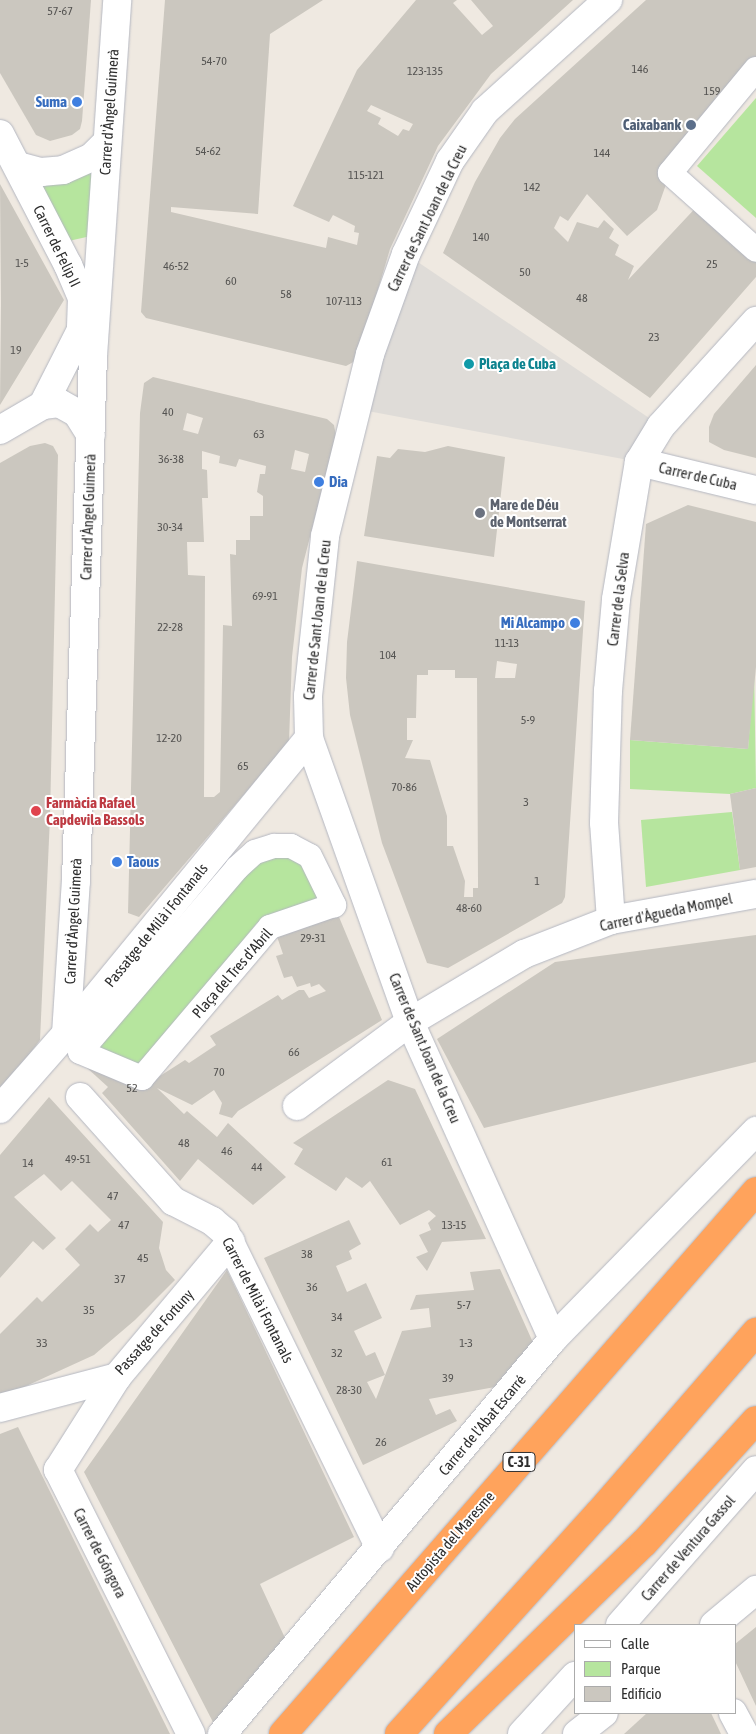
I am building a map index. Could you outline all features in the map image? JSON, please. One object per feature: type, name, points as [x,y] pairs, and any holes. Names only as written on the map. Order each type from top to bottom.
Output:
[{"type":"highway","name":"Autopista del Maresme","points":[[283,1734],[756,1190]]},
{"type":"highway","points":[[399,1734],[599,1513],[756,1332]]},
{"type":"highway","points":[[448,1734],[644,1543],[756,1420]]},
{"type":"street","name":"Carrer d'Àngel Guimerà","points":[[73,1043],[76,881],[91,435],[106,143],[117,0]]},
{"type":"street","name":"Carrer de Sant Joan de la Creu","points":[[553,1339],[410,1022],[309,738],[313,626],[325,536],[362,385],[388,296],[450,161],[485,111],[608,0]]},
{"type":"street","points":[[756,69],[670,173],[756,250]]},
{"type":"street","name":"Carrer de Felip II","points":[[0,134],[18,166],[82,298],[81,330],[42,405]]},
{"type":"street","points":[[18,166],[41,172],[63,170],[92,157],[106,143]]},
{"type":"street","name":"Carrer de la Selva","points":[[611,920],[604,823],[608,691],[616,599],[639,462],[662,426],[756,321]]},
{"type":"street","points":[[0,430],[42,405],[59,403],[77,412],[91,435]]},
{"type":"street","name":"Carrer de Cuba","points":[[639,462],[756,490]]},
{"type":"street","name":"Passatge de Milà i Fontanals","points":[[0,1109],[73,1043],[309,738]]},
{"type":"street","name":"Plaça del Tres d'Abril","points":[[274,846],[291,846],[310,856],[334,905],[270,927],[142,1078],[73,1043],[245,859],[260,849],[274,846]]},
{"type":"street","name":"Carrer d'Àgueda Mompel","points":[[297,1106],[410,1022],[524,954],[611,920],[756,894]]},
{"type":"street","name":"Carrer de Milà i Fontanals","points":[[80,1097],[174,1201],[212,1221],[231,1242],[380,1548]]},
{"type":"street","name":"Carrer de l'Abat Escarré","points":[[222,1734],[380,1548],[553,1339],[756,1131]]},
{"type":"street","name":"Passatge de Fortuny","points":[[0,1408],[118,1376],[231,1242]]},
{"type":"street","name":"Carrer de Góngora","points":[[118,1376],[58,1470],[190,1734]]},
{"type":"street","name":"Carrer de Ventura Gassol","points":[[621,1624],[756,1470]]},
{"type":"street","points":[[715,1624],[756,1590]]},
{"type":"street","points":[[522,1734],[574,1677]]},
{"type":"street","points":[[578,1734],[603,1714]]},
{"type":"street","points":[[734,1714],[744,1734]]},
{"type":"green space","points":[[756,98],[756,218],[697,166]]},
{"type":"green space","points":[[91,172],[91,236],[64,242],[34,185]]},
{"type":"green space","points":[[754,667],[756,788],[730,794],[630,789],[630,740],[748,749]]},
{"type":"green space","points":[[732,812],[740,870],[646,887],[641,820]]},
{"type":"green space","points":[[270,852],[306,858],[322,901],[257,923],[137,1072],[93,1050],[243,868]]},
{"type":"shaded area","name":"Plaça de Cuba","points":[[406,254],[661,426],[639,462],[357,409]]},
{"type":"building","points":[[0,0],[91,0],[82,121],[80,129],[72,135],[50,141],[36,135],[0,73]]},
{"type":"building","points":[[165,0],[323,0],[270,34],[258,214],[171,207],[171,212],[326,248],[328,237],[357,245],[359,233],[354,232],[355,226],[333,215],[329,222],[293,206],[357,70],[416,0],[457,0],[453,3],[482,35],[493,26],[471,0],[573,0],[491,74],[438,146],[390,249],[357,360],[346,366],[146,318],[141,312]],"holes":[[[371,105],[413,124],[409,131],[403,129],[398,136],[378,124],[381,118],[367,111]]]},
{"type":"building","points":[[646,0],[756,0],[756,69],[670,173],[657,210],[627,236],[587,194],[568,221],[560,216],[554,228],[568,242],[577,222],[598,228],[604,220],[614,229],[609,238],[619,245],[615,255],[634,266],[628,280],[702,201],[756,250],[756,277],[650,398],[443,253],[475,182],[500,138],[515,119]]},
{"type":"building","points":[[0,184],[64,300],[0,405],[1,303]]},
{"type":"building","points":[[756,365],[756,458],[724,450],[709,442],[709,427],[714,414]]},
{"type":"building","points":[[153,377],[327,419],[334,425],[336,436],[302,568],[292,657],[289,742],[139,917],[128,913],[140,413],[144,383]],"holes":[[[187,413],[203,418],[198,434],[183,430]],[[295,450],[309,454],[305,472],[291,469]],[[202,451],[220,456],[219,463],[236,467],[239,459],[266,466],[265,474],[260,474],[257,492],[263,496],[263,516],[250,516],[250,540],[236,540],[236,555],[230,554],[232,626],[223,625],[220,792],[214,797],[204,797],[205,576],[188,575],[187,542],[204,542],[202,498],[208,498],[207,470],[202,469]]]},
{"type":"building","points":[[45,443],[53,446],[58,455],[50,817],[40,1040],[0,1094],[0,463],[30,446]]},
{"type":"building","points":[[448,446],[505,457],[494,557],[364,536],[377,456],[390,458],[398,449],[425,452]]},
{"type":"building","points":[[688,505],[756,522],[756,667],[748,749],[630,740],[646,524]]},
{"type":"building","points":[[357,561],[585,601],[565,897],[562,903],[448,968],[427,963],[382,843],[350,715],[346,678],[347,642]],"holes":[[[497,661],[517,664],[515,678],[495,678]],[[428,670],[455,670],[455,678],[477,678],[478,888],[473,888],[473,897],[464,897],[465,881],[453,846],[447,846],[447,816],[430,760],[405,758],[413,740],[407,740],[407,718],[416,718],[417,675],[428,675]]]},
{"type":"building","points":[[756,788],[756,867],[740,870],[730,794]]},
{"type":"building","points":[[334,905],[382,1020],[238,1111],[232,1118],[219,1114],[222,1103],[214,1090],[192,1105],[157,1088],[184,1114],[187,1111],[217,1137],[228,1123],[286,1177],[253,1205],[198,1159],[180,1181],[102,1093],[108,1087],[86,1067],[95,1058],[149,1083],[185,1060],[189,1063],[216,1045],[210,1036],[278,995],[282,1000],[299,990],[304,990],[309,998],[326,991],[319,984],[311,987],[310,983],[297,987],[292,976],[284,978],[276,956],[283,954],[273,925]]},
{"type":"building","points":[[756,935],[756,1062],[484,1128],[437,1039],[555,962]]},
{"type":"building","points":[[388,1080],[415,1089],[486,1239],[442,1242],[427,1271],[416,1257],[428,1252],[419,1235],[431,1230],[428,1223],[436,1216],[429,1210],[400,1225],[370,1181],[362,1188],[346,1177],[336,1191],[294,1164],[303,1149],[293,1143]]},
{"type":"building","points":[[49,1097],[163,1222],[159,1248],[166,1270],[175,1280],[135,1320],[94,1355],[0,1398],[0,1334],[37,1297],[42,1302],[80,1265],[65,1249],[90,1224],[98,1232],[111,1220],[72,1181],[61,1191],[44,1174],[14,1197],[56,1238],[43,1250],[33,1241],[0,1278],[0,1155]]},
{"type":"building","points":[[349,1220],[361,1244],[349,1251],[352,1259],[336,1266],[347,1292],[366,1283],[382,1318],[354,1331],[366,1356],[375,1352],[385,1375],[367,1382],[376,1399],[402,1331],[431,1327],[429,1308],[410,1310],[416,1295],[474,1290],[470,1272],[500,1269],[535,1347],[506,1385],[429,1399],[436,1415],[450,1409],[457,1421],[363,1465],[264,1258]]},
{"type":"building","points":[[227,1270],[354,1537],[260,1584],[285,1638],[214,1724],[84,1472]]},
{"type":"building","points":[[18,1427],[170,1734],[0,1734],[0,1434]]},
{"type":"building","points":[[756,1627],[756,1706],[736,1663],[736,1643]]},
{"type":"building","points":[[646,1714],[711,1714],[721,1734],[624,1734]]},
{"type":"place","name":"Suma","points":[[77,102]]},
{"type":"place","name":"Caixabank","points":[[691,125]]},
{"type":"place","name":"Plaça de Cuba","points":[[469,364]]},
{"type":"place","name":"Dia","points":[[319,482]]},
{"type":"place","name":"Mare de Déu de Montserrat","points":[[480,513]]},
{"type":"place","name":"Mi Alcampo","points":[[575,623]]},
{"type":"place","name":"Farmàcia Rafael Capdevila Bassols","points":[[36,811]]},
{"type":"place","name":"Taous","points":[[117,862]]}]
